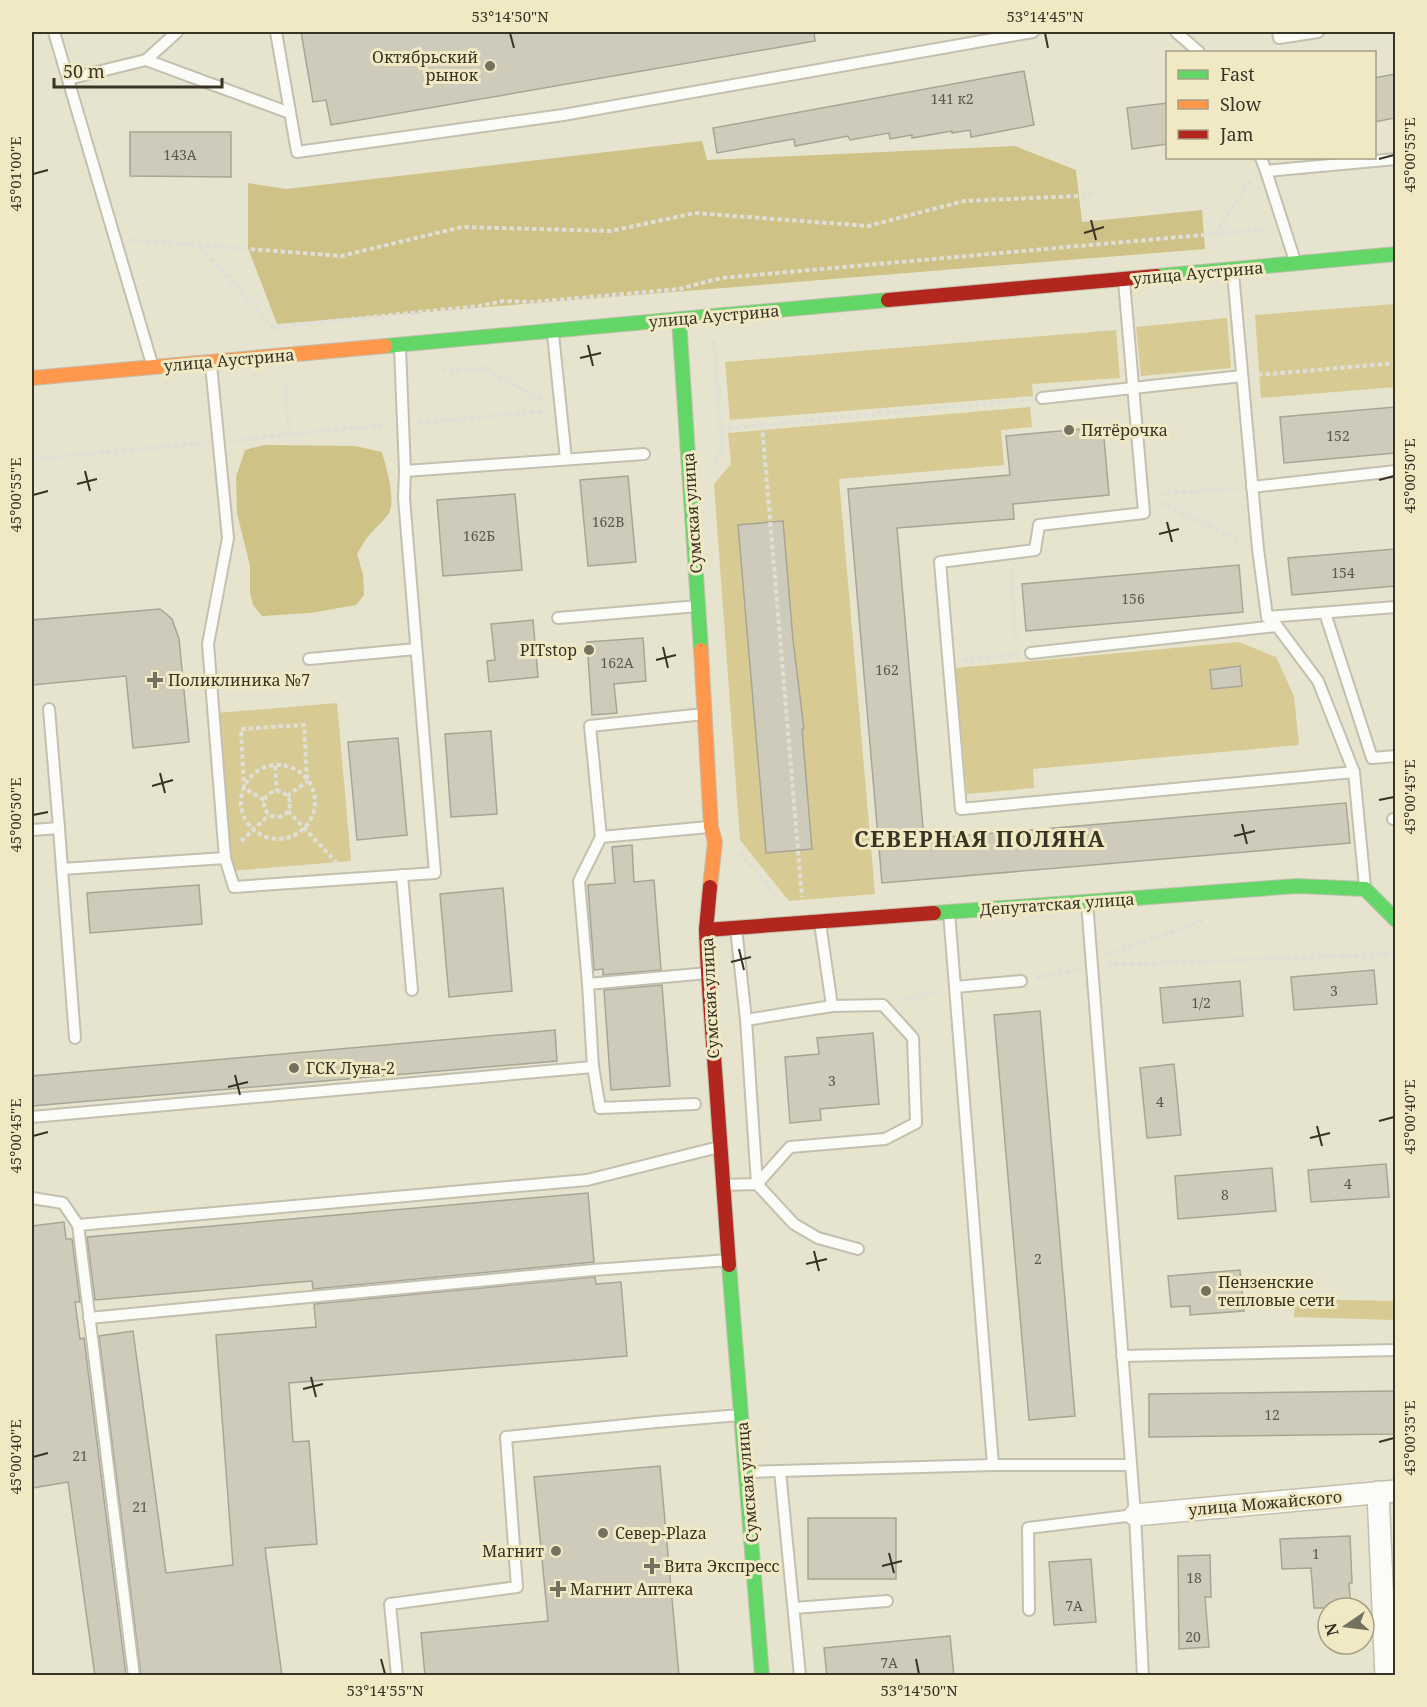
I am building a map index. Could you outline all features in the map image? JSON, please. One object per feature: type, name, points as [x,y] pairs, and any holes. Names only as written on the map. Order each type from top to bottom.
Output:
[{"type":"street","name":"улица Аустрина","points":[[32,378],[1395,254]]},
{"type":"street","name":"Сумская улица","points":[[679,320],[699,606],[711,827],[715,842],[706,930],[708,973],[762,1676]]},
{"type":"street","name":"Депутатская улица","points":[[706,930],[1297,886],[1365,889]]},
{"type":"street","points":[[1365,889],[1395,920]]},
{"type":"street","points":[[1386,1676],[1387,1491]]},
{"type":"street","name":"улица Можайского","points":[[1135,1515],[1387,1491]]},
{"type":"lane","points":[[54,32],[153,367]]},
{"type":"lane","points":[[68,79],[146,60],[177,32]]},
{"type":"lane","points":[[276,32],[297,152],[563,115],[1032,32]]},
{"type":"lane","points":[[1176,32],[1198,51]]},
{"type":"lane","points":[[1278,32],[1279,38],[1318,32]]},
{"type":"lane","points":[[146,60],[290,113]]},
{"type":"lane","points":[[1261,159],[1262,171],[1296,264]]},
{"type":"lane","points":[[1262,171],[1395,159]]},
{"type":"lane","points":[[1233,269],[1258,549],[1267,617],[1277,626],[1318,681],[1354,772],[1365,889]]},
{"type":"lane","points":[[1124,279],[1144,513],[1039,525],[1035,550],[940,562],[961,808],[1354,772]]},
{"type":"lane","points":[[553,331],[566,459]]},
{"type":"lane","points":[[211,362],[228,538],[207,644],[225,858],[234,887],[435,873],[404,498],[405,471],[399,345]]},
{"type":"lane","points":[[1042,398],[1242,376]]},
{"type":"lane","points":[[405,471],[644,454]]},
{"type":"lane","points":[[1252,487],[1395,471]]},
{"type":"lane","points":[[558,618],[699,606]]},
{"type":"lane","points":[[1267,617],[1395,607]]},
{"type":"lane","points":[[1325,613],[1372,758],[1395,756]]},
{"type":"lane","points":[[1030,653],[1277,626]]},
{"type":"lane","points":[[309,659],[416,649]]},
{"type":"lane","points":[[49,709],[75,1038]]},
{"type":"lane","points":[[695,1104],[600,1108],[593,1067],[579,880],[601,837],[590,726],[704,714]]},
{"type":"lane","points":[[601,837],[711,827]]},
{"type":"lane","points":[[32,830],[59,828]]},
{"type":"lane","points":[[62,869],[225,858]]},
{"type":"lane","points":[[402,875],[412,990]]},
{"type":"lane","points":[[1087,902],[1135,1515],[1143,1676]]},
{"type":"lane","points":[[949,912],[993,1465]]},
{"type":"lane","points":[[820,922],[832,1006]]},
{"type":"lane","points":[[736,928],[746,1020],[756,1184],[794,1224],[818,1238],[858,1249]]},
{"type":"lane","points":[[588,984],[708,973]]},
{"type":"lane","points":[[955,987],[1021,981]]},
{"type":"lane","points":[[723,1185],[756,1184],[790,1148],[885,1139],[916,1123],[913,1038],[883,1005],[832,1006],[746,1020]]},
{"type":"lane","points":[[32,1117],[593,1067]]},
{"type":"lane","points":[[78,1225],[587,1180],[721,1147]]},
{"type":"lane","points":[[32,1198],[63,1203],[78,1225],[135,1676]]},
{"type":"lane","points":[[89,1318],[581,1271],[729,1260]]},
{"type":"lane","points":[[1122,1356],[1395,1350]]},
{"type":"lane","points":[[397,1676],[390,1604],[517,1587],[506,1437],[742,1415]]},
{"type":"lane","points":[[746,1472],[993,1465],[1131,1465]]},
{"type":"lane","points":[[780,1471],[800,1676]]},
{"type":"lane","points":[[1029,1610],[1028,1528],[1135,1515]]},
{"type":"lane","points":[[794,1608],[887,1601]]},
{"type":"path","points":[[1214,234],[1262,171]]},
{"type":"path","points":[[116,239],[341,256],[462,226],[611,231],[694,213],[868,226],[964,201],[1079,196],[1095,193]]},
{"type":"path","points":[[503,301],[533,302],[679,290],[721,278],[1284,228]]},
{"type":"path","points":[[200,246],[273,327]]},
{"type":"path","points":[[711,470],[722,450],[713,334]]},
{"type":"path","points":[[1242,376],[1395,363]]},
{"type":"path","points":[[485,369],[561,410]]},
{"type":"path","points":[[284,377],[289,434]]},
{"type":"path","points":[[721,429],[1042,398]]},
{"type":"path","points":[[32,459],[561,410]]},
{"type":"path","points":[[762,425],[803,907]]},
{"type":"path","points":[[1143,495],[1252,487]]},
{"type":"path","points":[[1143,495],[1258,549]]},
{"type":"path","points":[[1010,553],[1017,654]]},
{"type":"path","points":[[948,661],[1030,653]]},
{"type":"path","points":[[244,788],[251,777],[261,770],[285,766],[297,770],[313,789],[314,814],[299,833],[288,838],[265,837],[247,823],[242,812],[241,800],[244,788],[241,729],[304,725],[307,781]]},
{"type":"path","points":[[275,766],[276,791]]},
{"type":"path","points":[[287,796],[307,781]]},
{"type":"path","points":[[244,788],[264,800]]},
{"type":"path","points":[[282,792],[287,796],[290,802],[288,811],[282,816],[270,815],[264,808],[264,800],[269,793],[282,792]]},
{"type":"path","points":[[288,811],[352,879]]},
{"type":"path","points":[[253,829],[270,815]]},
{"type":"path","points":[[738,850],[779,900]]},
{"type":"path","points":[[1021,981],[1092,963],[1210,917]]},
{"type":"path","points":[[1092,963],[1395,954]]},
{"type":"path","points":[[883,1005],[955,987]]},
{"type":"shaded area","points":[[702,141],[707,160],[1015,146],[1076,170],[1082,222],[1202,210],[1205,249],[277,324],[248,248],[248,183],[286,189]]},
{"type":"shaded area","points":[[1395,304],[1395,387],[1261,398],[1255,315]]},
{"type":"shaded area","points":[[1227,318],[1231,368],[1141,376],[1136,327]]},
{"type":"shaded area","points":[[1116,330],[1120,378],[1032,384],[1033,396],[730,420],[725,362]]},
{"type":"shaded area","points":[[1030,407],[1032,427],[1001,430],[1004,465],[839,479],[875,894],[789,901],[740,840],[714,484],[731,464],[728,433]]},
{"type":"shaded area","points":[[264,445],[355,446],[382,452],[390,482],[391,507],[387,516],[368,536],[357,554],[363,574],[364,595],[356,605],[310,613],[262,616],[253,605],[250,593],[250,566],[237,513],[236,477],[245,450]]},
{"type":"shaded area","points":[[1239,642],[1276,657],[1294,696],[1299,745],[1033,769],[1034,788],[967,794],[955,668]]},
{"type":"shaded area","points":[[337,703],[351,861],[231,871],[217,713]]},
{"type":"shaded area","points":[[1295,1299],[1395,1301],[1395,1320],[1294,1317]]},
{"type":"building","name":"Октябрьский рынок","points":[[301,32],[814,32],[815,41],[331,125],[326,100],[313,102]]},
{"type":"building","points":[[1024,71],[1034,125],[971,137],[970,130],[890,139],[889,133],[850,140],[848,136],[795,146],[794,139],[717,153],[713,128]]},
{"type":"building","points":[[1395,74],[1395,118],[1376,122],[1376,78]]},
{"type":"building","points":[[1166,103],[1166,144],[1132,149],[1127,108]]},
{"type":"building","points":[[130,132],[231,132],[231,177],[130,176]]},
{"type":"building","points":[[1395,407],[1395,453],[1284,463],[1280,417]]},
{"type":"building","points":[[1103,427],[1109,495],[1013,504],[1014,519],[897,528],[924,839],[1346,803],[1350,843],[882,883],[848,489],[1010,475],[1006,436]]},
{"type":"building","points":[[628,476],[636,562],[588,566],[580,480]]},
{"type":"building","points":[[515,494],[522,570],[443,576],[437,500]]},
{"type":"building","points":[[783,521],[793,640],[804,729],[802,729],[812,849],[766,853],[738,525]]},
{"type":"building","points":[[1395,549],[1395,586],[1292,595],[1288,558]]},
{"type":"building","points":[[1239,565],[1243,612],[1026,631],[1022,584]]},
{"type":"building","name":"Поликлиника №7","points":[[160,609],[172,619],[179,639],[189,742],[133,748],[126,676],[32,685],[32,620]]},
{"type":"building","points":[[533,620],[538,677],[489,682],[487,661],[495,660],[491,624]]},
{"type":"building","points":[[643,638],[646,681],[614,684],[617,713],[592,715],[587,642]]},
{"type":"building","points":[[1240,666],[1242,686],[1212,689],[1210,670]]},
{"type":"building","points":[[491,731],[497,814],[451,817],[445,734]]},
{"type":"building","points":[[398,738],[407,835],[357,840],[348,742]]},
{"type":"building","points":[[632,845],[634,882],[654,880],[661,970],[603,975],[603,969],[594,970],[588,885],[615,883],[612,847]]},
{"type":"building","points":[[199,885],[202,924],[90,933],[87,893]]},
{"type":"building","points":[[503,888],[512,991],[449,997],[440,894]]},
{"type":"building","points":[[1374,970],[1377,1004],[1294,1010],[1291,977]]},
{"type":"building","points":[[1240,981],[1243,1016],[1163,1023],[1160,988]]},
{"type":"building","points":[[662,985],[670,1086],[611,1090],[604,990]]},
{"type":"building","points":[[1040,1011],[1075,1416],[1029,1420],[994,1015]]},
{"type":"building","name":"ГСК Луна-2","points":[[555,1030],[557,1061],[32,1106],[32,1076]]},
{"type":"building","points":[[873,1033],[879,1104],[820,1109],[821,1120],[790,1123],[785,1057],[819,1054],[817,1038]]},
{"type":"building","points":[[1174,1064],[1181,1135],[1147,1138],[1140,1068]]},
{"type":"building","points":[[1386,1164],[1389,1197],[1311,1202],[1308,1170]]},
{"type":"building","points":[[1272,1168],[1276,1211],[1178,1219],[1175,1176]]},
{"type":"building","points":[[588,1193],[594,1262],[313,1289],[312,1281],[95,1300],[87,1237]]},
{"type":"building","points":[[64,1222],[66,1239],[72,1239],[80,1302],[75,1302],[80,1339],[84,1338],[126,1676],[95,1676],[68,1482],[32,1488],[32,1226]]},
{"type":"building","name":"Пензенские тепловые сети","points":[[1240,1270],[1244,1311],[1190,1315],[1190,1306],[1171,1307],[1168,1276]]},
{"type":"building","points":[[595,1277],[596,1284],[621,1282],[627,1356],[289,1383],[293,1442],[309,1441],[317,1544],[265,1548],[282,1676],[141,1676],[99,1336],[133,1331],[166,1573],[233,1565],[216,1335],[316,1327],[314,1304]]},
{"type":"building","points":[[1395,1391],[1395,1434],[1149,1437],[1149,1394]]},
{"type":"building","name":"Север-Plaza","points":[[660,1466],[679,1676],[425,1676],[421,1633],[548,1621],[534,1477]]},
{"type":"building","points":[[808,1518],[896,1518],[896,1579],[808,1579]]},
{"type":"building","points":[[1350,1536],[1352,1583],[1349,1583],[1350,1596],[1316,1596],[1316,1608],[1314,1608],[1311,1568],[1282,1569],[1280,1539]]},
{"type":"building","points":[[1210,1555],[1211,1597],[1205,1597],[1209,1647],[1179,1649],[1178,1556]]},
{"type":"building","points":[[1091,1559],[1096,1622],[1054,1625],[1049,1562]]},
{"type":"building","points":[[950,1636],[954,1676],[827,1676],[824,1648]]},
{"type":"traffic: fast","points":[[1157,276],[1396,254]]},
{"type":"traffic: fast","points":[[385,346],[888,300]]},
{"type":"traffic: fast","points":[[679,320],[701,650]]},
{"type":"traffic: fast","points":[[934,913],[1297,886],[1365,889],[1396,920]]},
{"type":"traffic: fast","points":[[729,1265],[762,1676]]},
{"type":"traffic: slow","points":[[32,378],[385,346]]},
{"type":"traffic: slow","points":[[701,650],[711,827],[715,842],[710,887]]},
{"type":"traffic: jam","points":[[888,300],[1157,276]]},
{"type":"traffic: jam","points":[[710,887],[706,930],[708,973],[729,1265]]},
{"type":"traffic: jam","points":[[706,930],[934,913]]},
{"type":"place","name":"Октябрьский рынок","points":[[490,66]]},
{"type":"place","name":"Пятёрочка","points":[[1069,430]]},
{"type":"place","name":"PITstop","points":[[589,650]]},
{"type":"place","name":"Поликлиника №7","points":[[155,680]]},
{"type":"place","name":"ГСК Луна-2","points":[[294,1068]]},
{"type":"place","name":"Пензенские тепловые сети","points":[[1206,1291]]},
{"type":"place","name":"Север-Plaza","points":[[603,1533]]},
{"type":"place","name":"Магнит","points":[[556,1551]]},
{"type":"place","name":"Вита Экспресс","points":[[652,1566]]},
{"type":"place","name":"Магнит Аптека","points":[[558,1589]]},
{"type":"district","name":"СЕВЕРНАЯ ПОЛЯНА","points":[[980,838]]}]
